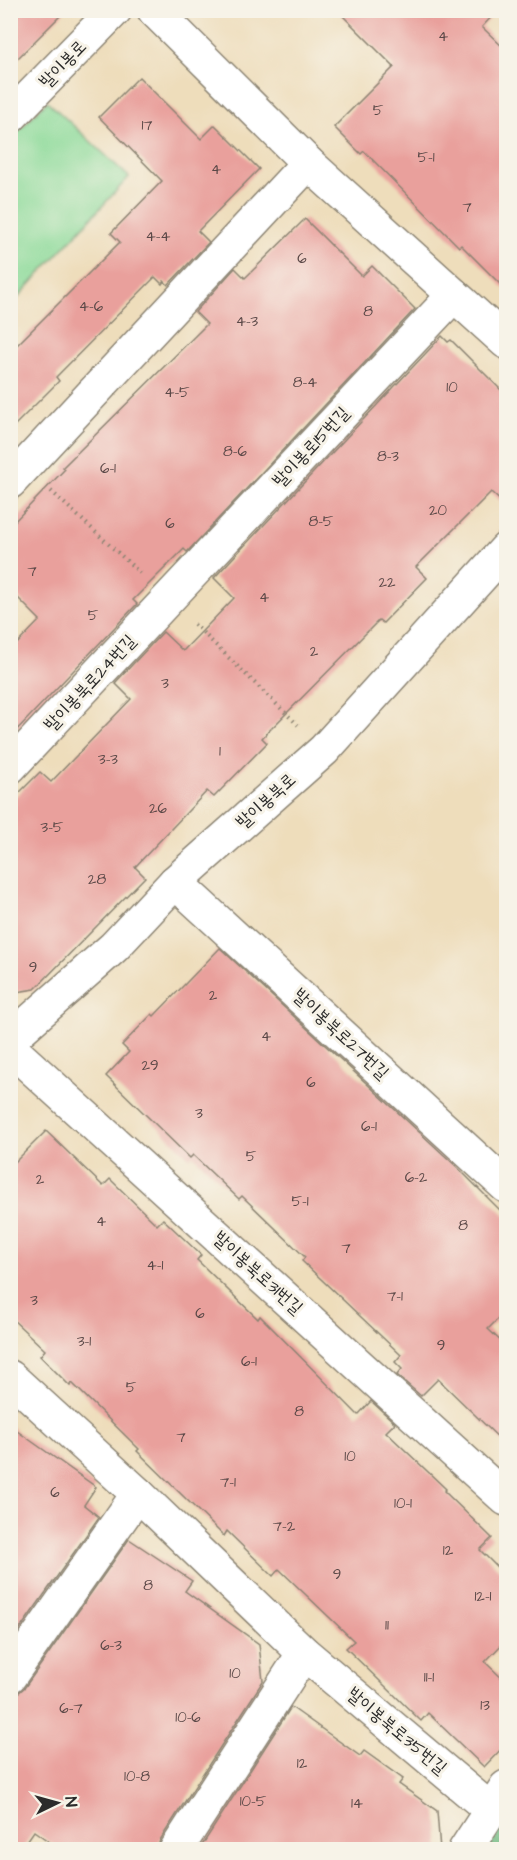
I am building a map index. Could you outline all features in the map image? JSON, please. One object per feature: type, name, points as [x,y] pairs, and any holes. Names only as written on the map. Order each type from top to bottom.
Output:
[{"type":"street","name":"발이봉로","points":[[10,117],[115,10]]},
{"type":"street","points":[[153,10],[308,164],[507,342]]},
{"type":"street","points":[[17,475],[308,164]]},
{"type":"street","name":"발이봉로15번길","points":[[169,599],[453,295]]},
{"type":"street","name":"발이봉북로","points":[[10,1039],[114,947],[175,882],[324,750],[507,549]]},
{"type":"street","name":"발이봉북로24번길","points":[[10,767],[169,599]]},
{"type":"street","name":"발이봉북로27번길","points":[[175,882],[507,1186]]},
{"type":"street","name":"발이봉북로31번길","points":[[10,1048],[507,1499]]},
{"type":"street","name":"발이봉북로35번길","points":[[10,1377],[138,1494],[304,1653],[499,1798]]},
{"type":"street","points":[[10,1676],[138,1494]]},
{"type":"street","points":[[176,1850],[304,1653]]},
{"type":"street","points":[[465,1850],[499,1798]]},
{"type":"green space","points":[[47,101],[129,177],[11,305],[10,140]]},
{"type":"green space","points":[[506,1815],[506,1849],[482,1849]]},
{"type":"building","points":[[10,10],[66,10],[10,66]]},
{"type":"building","points":[[337,10],[498,10],[482,27],[507,51],[507,291],[461,245],[459,247],[364,151],[361,154],[334,127],[394,67]]},
{"type":"building","points":[[139,77],[201,139],[215,125],[259,169],[198,231],[209,242],[168,285],[164,281],[162,284],[155,277],[56,377],[59,381],[10,430],[10,352],[120,242],[111,233],[162,181],[99,117]]},
{"type":"building","points":[[305,219],[362,276],[372,266],[415,309],[187,552],[184,549],[133,600],[137,604],[10,737],[10,651],[40,620],[10,590],[10,526],[65,469],[63,467],[207,324],[195,312],[235,268],[245,278]]},
{"type":"building","points":[[442,336],[448,342],[451,340],[507,396],[507,507],[491,492],[416,567],[427,578],[383,623],[379,620],[262,738],[267,743],[214,797],[207,791],[135,867],[145,877],[35,989],[10,993],[10,802],[40,772],[51,782],[131,699],[115,683],[163,632],[183,651],[234,598],[214,578]]},
{"type":"building","points":[[220,948],[457,1167],[507,1217],[507,1310],[488,1329],[507,1347],[507,1446],[438,1379],[421,1396],[397,1375],[402,1369],[395,1362],[401,1355],[302,1261],[305,1257],[242,1196],[239,1199],[193,1155],[190,1158],[106,1076],[129,1052],[122,1045],[152,1014],[154,1016]]},
{"type":"building","points":[[46,1131],[103,1186],[110,1179],[157,1225],[163,1219],[201,1255],[197,1260],[258,1319],[260,1316],[358,1415],[371,1401],[395,1423],[386,1432],[446,1489],[444,1491],[492,1538],[480,1550],[507,1577],[507,1639],[485,1662],[507,1683],[507,1743],[484,1767],[428,1713],[421,1721],[346,1648],[354,1641],[279,1569],[273,1576],[227,1531],[224,1536],[137,1451],[139,1449],[72,1383],[70,1386],[40,1356],[45,1350],[10,1317],[10,1167]]},
{"type":"building","points":[[10,1426],[96,1487],[84,1505],[99,1517],[10,1643]]},
{"type":"building","points":[[129,1539],[192,1581],[185,1591],[259,1644],[263,1681],[160,1840],[157,1850],[61,1850],[34,1831],[21,1850],[10,1850],[10,1694],[18,1693],[25,1687]]},
{"type":"building","points":[[291,1707],[360,1756],[364,1751],[403,1779],[399,1784],[437,1811],[440,1850],[199,1850]]}]
